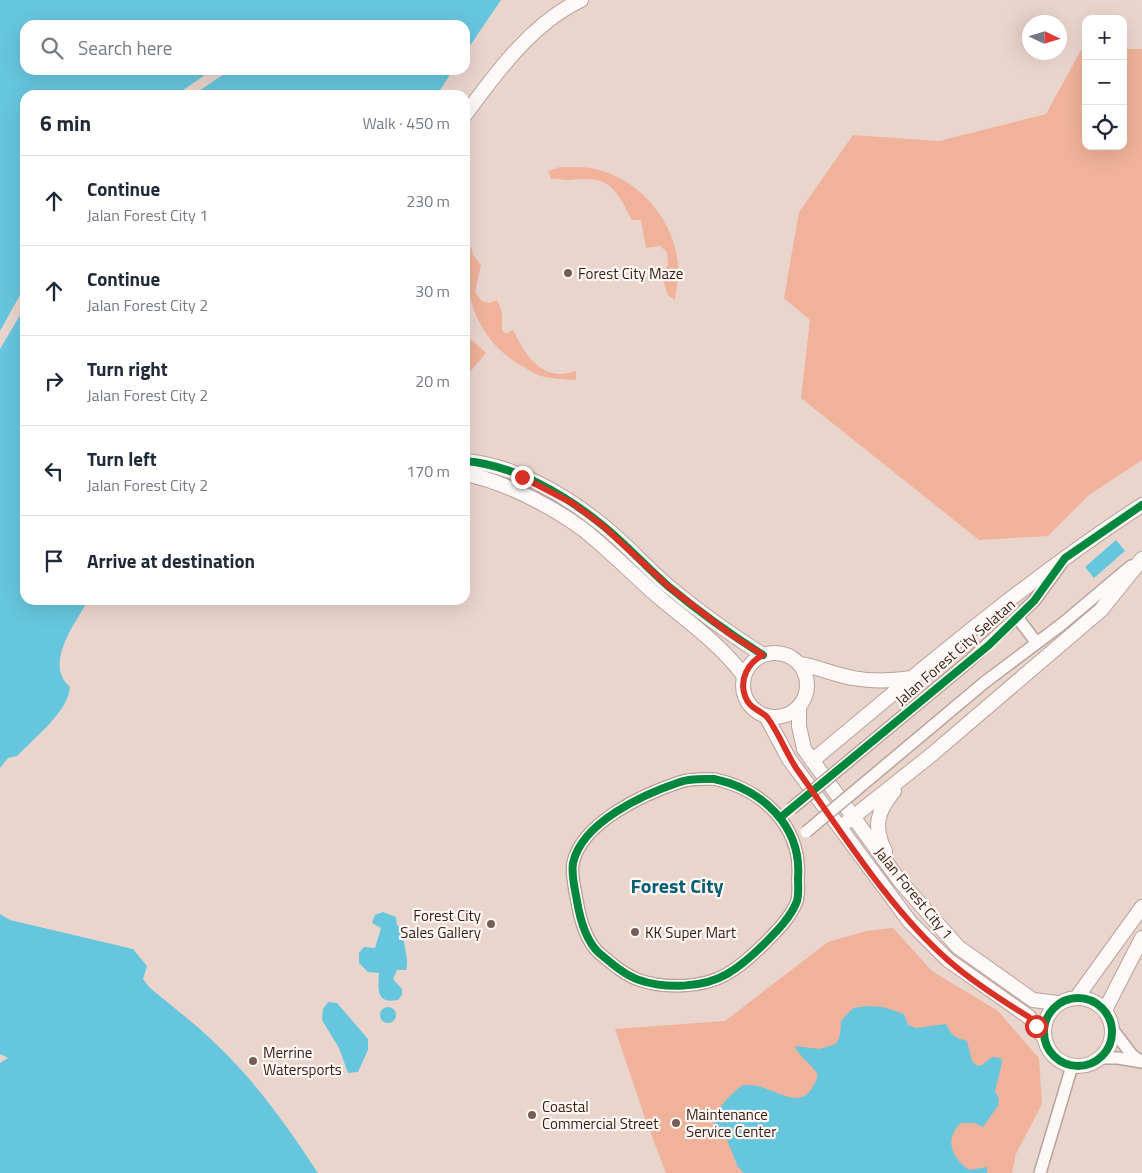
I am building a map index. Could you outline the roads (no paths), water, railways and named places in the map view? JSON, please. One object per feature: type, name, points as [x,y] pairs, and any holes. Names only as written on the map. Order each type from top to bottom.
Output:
[{"type":"street","points":[[470,109],[514,52],[541,27],[581,0]]},
{"type":"street","points":[[470,461],[499,467],[546,488],[572,503],[602,525],[669,587],[730,634],[763,655]]},
{"type":"street","points":[[470,475],[492,481],[573,522],[595,538],[653,592],[716,644],[744,676]]},
{"type":"street","name":"Jalan Forest City Selatan","points":[[781,817],[989,645],[1034,601],[1065,558],[1142,506]]},
{"type":"street","points":[[812,761],[979,623],[1065,558]]},
{"type":"street","points":[[794,842],[985,682],[1062,624],[1142,558]]},
{"type":"street","points":[[840,828],[930,756],[1101,610],[1142,558]]},
{"type":"street","points":[[1016,617],[1036,642]]},
{"type":"street","points":[[800,664],[807,681],[804,699],[799,707],[784,716],[766,716],[752,708],[746,700],[743,690],[744,676],[752,663],[763,655],[779,653],[794,659],[800,664],[866,680],[890,681],[912,678]]},
{"type":"street","name":"Jalan Forest City 1","points":[[799,707],[801,740],[804,749],[899,880],[958,947],[1032,1000],[1058,1003]]},
{"type":"street","name":"Jalan Forest City 1","points":[[766,716],[789,759],[910,922],[948,960],[1029,1017],[1045,1040]]},
{"type":"street","points":[[899,880],[879,839],[878,814],[893,792],[930,756]]},
{"type":"street","points":[[714,779],[749,790],[766,801],[781,817],[794,842],[800,865],[797,900],[782,926],[754,953],[726,974],[700,983],[670,986],[638,980],[610,963],[591,944],[580,915],[574,886],[574,863],[587,835],[607,816],[682,781],[714,779]]},
{"type":"street","points":[[1077,997],[1142,907]]},
{"type":"street","points":[[1105,1010],[1142,938]]},
{"type":"street","points":[[1113,1030],[1112,1041],[1101,1058],[1092,1063],[1072,1066],[1055,1057],[1045,1040],[1046,1019],[1058,1003],[1077,997],[1097,1002],[1105,1010],[1113,1030],[1132,1055],[1141,1061]]},
{"type":"street","points":[[1101,1058],[1141,1061]]},
{"type":"street","points":[[1040,1173],[1072,1066]]},
{"type":"water","points":[[0,0],[501,0],[470,46],[470,20],[20,20],[20,75],[205,75],[183,90],[20,90],[20,295],[0,331]]},
{"type":"water","points":[[223,75],[450,75],[440,90],[200,90]]},
{"type":"water","points":[[20,315],[20,605],[85,605],[64,644],[61,655],[60,667],[63,678],[70,687],[64,706],[41,733],[17,756],[8,758],[0,768],[0,349]]},
{"type":"water","points":[[1116,540],[1125,551],[1094,578],[1085,567]]},
{"type":"water","points":[[383,912],[396,917],[397,925],[404,932],[407,961],[406,970],[397,970],[393,979],[402,989],[402,995],[398,1000],[391,1001],[382,998],[380,994],[378,985],[379,973],[368,972],[359,963],[359,953],[364,947],[375,948],[381,928],[372,923],[375,915]]},
{"type":"water","points":[[0,914],[10,920],[133,949],[147,966],[143,979],[149,987],[208,1036],[245,1074],[283,1122],[318,1173],[0,1173],[0,1063],[8,1058],[0,1054]]},
{"type":"water","points":[[328,1002],[337,1003],[368,1039],[368,1050],[358,1072],[348,1073],[339,1048],[322,1020],[323,1009]]},
{"type":"water","points":[[385,1007],[391,1007],[396,1012],[394,1021],[385,1023],[380,1018],[380,1012]]},
{"type":"water","points":[[883,1007],[904,1014],[908,1025],[916,1028],[946,1024],[954,1036],[967,1041],[972,1061],[976,1065],[981,1066],[992,1057],[1001,1058],[1002,1063],[995,1091],[999,1099],[998,1106],[983,1127],[975,1123],[961,1123],[951,1141],[954,1154],[963,1165],[969,1170],[987,1167],[987,1173],[744,1173],[738,1167],[727,1140],[713,1130],[716,1116],[723,1104],[743,1085],[758,1086],[793,1098],[807,1094],[813,1087],[818,1075],[795,1046],[820,1049],[836,1044],[840,1035],[841,1021],[853,1008]]},
{"type":"place","name":"Forest City Maze","points":[[568,273]]},
{"type":"place","name":"Forest City Sales Gallery","points":[[491,924]]},
{"type":"place","name":"KK Super Mart","points":[[635,932]]},
{"type":"place","name":"Merrine Watersports","points":[[253,1061]]},
{"type":"place","name":"Coastal Commercial Street","points":[[532,1115]]},
{"type":"place","name":"Maintenance Service Center","points":[[676,1123]]},
{"type":"district","name":"Forest City","points":[[677,885]]}]
